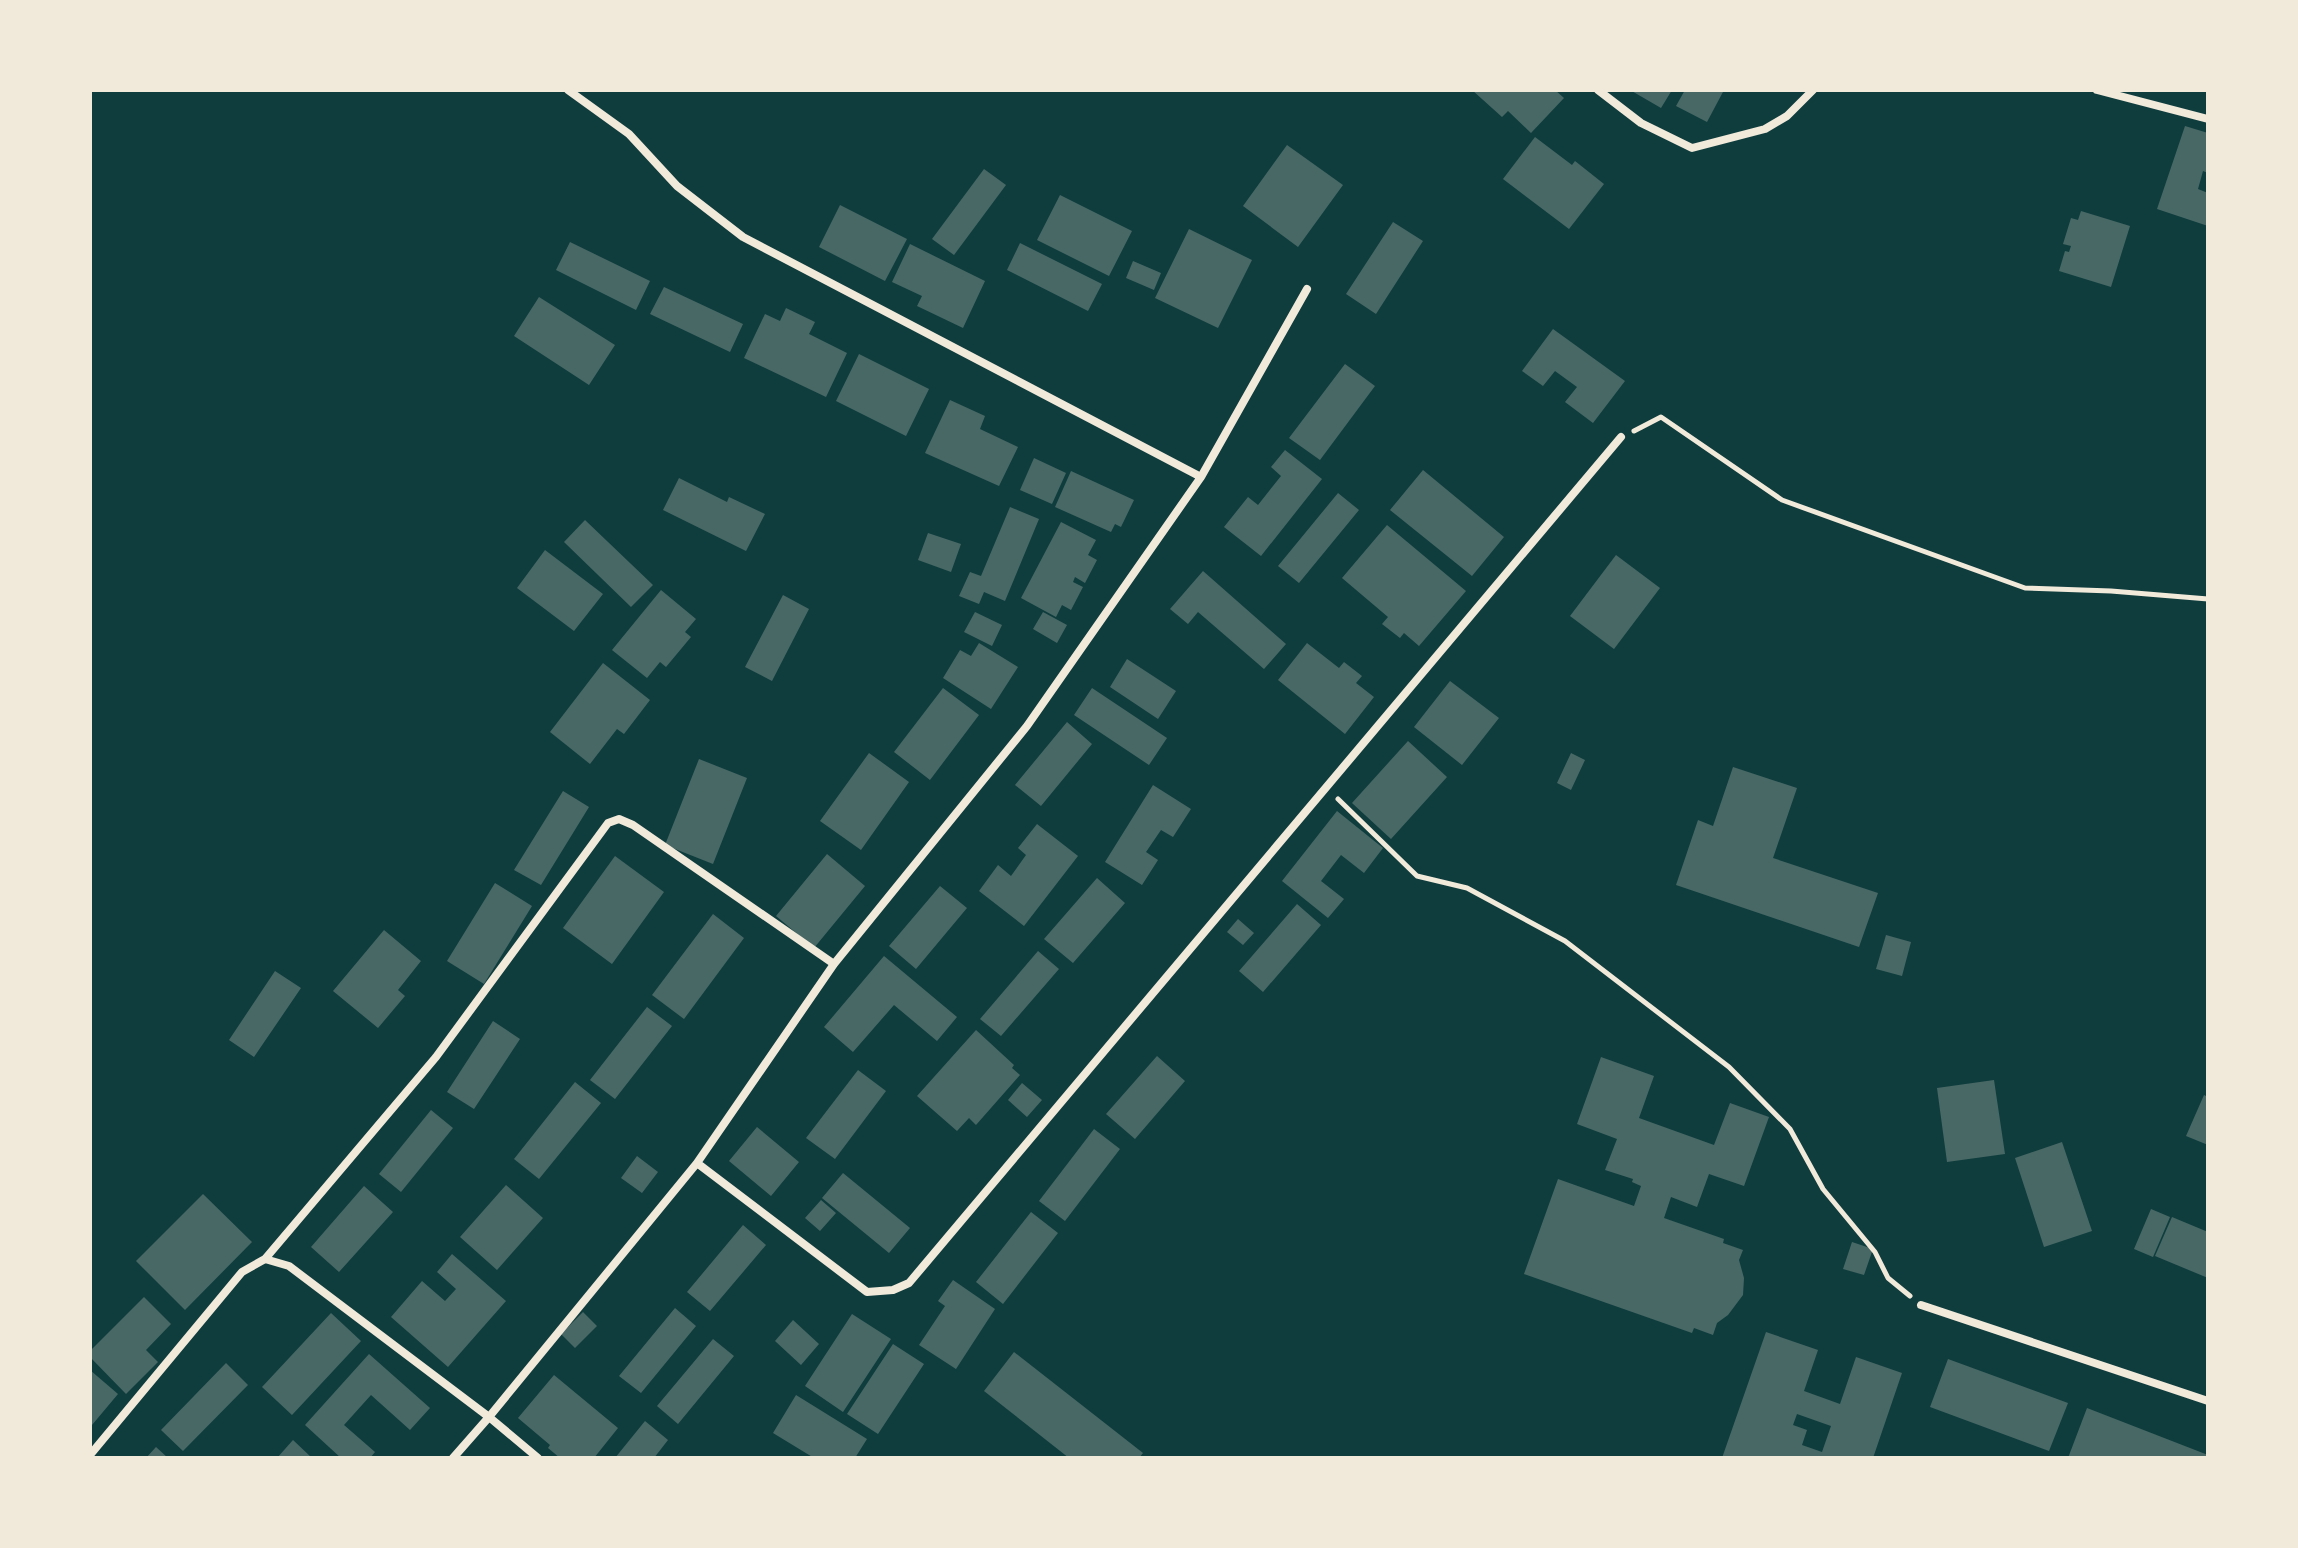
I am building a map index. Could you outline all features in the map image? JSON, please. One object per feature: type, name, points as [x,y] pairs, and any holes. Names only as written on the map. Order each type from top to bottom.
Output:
[{"type":"street","points":[[568,90],[629,134],[677,186],[743,237],[1201,477]]},
{"type":"street","points":[[1598,90],[1641,123],[1692,148],[1765,129],[1787,116],[1813,90]]},
{"type":"street","points":[[2097,90],[2208,119]]},
{"type":"street","points":[[453,1458],[697,1163],[834,964],[1027,726],[1201,477],[1307,289]]},
{"type":"street","points":[[697,1163],[867,1292],[893,1290],[909,1283],[1621,437]]},
{"type":"street","points":[[90,1455],[242,1272],[265,1259],[436,1057],[608,823],[619,819],[633,825],[834,964]]},
{"type":"street","points":[[265,1259],[289,1266],[489,1417],[538,1458]]},
{"type":"street","points":[[1921,1305],[2208,1401]]},
{"type":"path","points":[[1621,437],[1661,417],[1782,500],[2025,588],[2208,599]]},
{"type":"path","points":[[1325,788],[1417,876],[1467,888],[1565,941],[1729,1067],[1790,1129],[1823,1189],[1875,1252],[1888,1278],[1921,1305]]},
{"type":"building","points":[[1472,90],[1555,90],[1564,98],[1531,133],[1508,111],[1502,117]]},
{"type":"building","points":[[1630,90],[1672,90],[1661,108]]},
{"type":"building","points":[[1685,90],[1724,90],[1707,122],[1676,106]]},
{"type":"building","points":[[2185,126],[2208,133],[2208,173],[2203,171],[2198,189],[2208,193],[2208,226],[2157,209]]},
{"type":"building","points":[[1535,137],[1572,165],[1575,161],[1604,184],[1569,229],[1503,179]]},
{"type":"building","points":[[1287,145],[1343,185],[1298,247],[1243,206]]},
{"type":"building","points":[[984,169],[1006,185],[954,255],[932,239]]},
{"type":"building","points":[[1060,195],[1132,231],[1109,276],[1037,240]]},
{"type":"building","points":[[840,205],[907,239],[885,281],[819,247]]},
{"type":"building","points":[[2081,211],[2130,226],[2111,287],[2059,271],[2065,251],[2069,252],[2071,246],[2063,244],[2071,218],[2078,220]]},
{"type":"building","points":[[1393,222],[1423,241],[1376,314],[1346,294]]},
{"type":"building","points":[[1189,229],[1252,260],[1218,328],[1155,298]]},
{"type":"building","points":[[570,242],[650,281],[636,310],[556,270]]},
{"type":"building","points":[[1020,243],[1102,284],[1088,311],[1007,270]]},
{"type":"building","points":[[910,244],[985,281],[963,328],[917,306],[922,296],[892,282]]},
{"type":"building","points":[[1133,261],[1161,273],[1154,290],[1126,278]]},
{"type":"building","points":[[664,287],[743,324],[730,352],[650,314]]},
{"type":"building","points":[[539,297],[615,345],[589,385],[514,336]]},
{"type":"building","points":[[786,308],[815,322],[809,334],[847,353],[826,397],[744,358],[765,314],[780,321]]},
{"type":"building","points":[[1553,329],[1625,381],[1593,423],[1565,402],[1577,387],[1555,371],[1543,386],[1522,371]]},
{"type":"building","points":[[859,354],[929,389],[906,436],[836,401]]},
{"type":"building","points":[[1345,364],[1375,386],[1320,460],[1289,438]]},
{"type":"building","points":[[950,400],[985,416],[980,429],[1018,447],[999,486],[925,453]]},
{"type":"building","points":[[1285,450],[1322,479],[1261,556],[1224,527],[1248,497],[1258,505],[1281,476],[1271,467]]},
{"type":"building","points":[[1034,458],[1066,473],[1052,504],[1020,490]]},
{"type":"building","points":[[1423,470],[1504,537],[1472,576],[1390,510]]},
{"type":"building","points":[[1071,471],[1134,500],[1121,527],[1115,524],[1111,532],[1055,507]]},
{"type":"building","points":[[679,478],[727,502],[729,497],[765,514],[746,551],[663,510]]},
{"type":"building","points":[[1338,493],[1359,510],[1299,583],[1278,566]]},
{"type":"building","points":[[1010,507],[1039,519],[1005,601],[984,592],[979,604],[959,596],[970,572],[981,576]]},
{"type":"building","points":[[585,520],[653,585],[631,607],[564,542]]},
{"type":"building","points":[[1061,522],[1096,540],[1088,555],[1097,560],[1085,583],[1075,577],[1073,582],[1083,587],[1071,610],[1062,605],[1056,617],[1021,598]]},
{"type":"building","points":[[1387,525],[1466,591],[1419,646],[1404,633],[1400,638],[1382,624],[1388,617],[1342,578]]},
{"type":"building","points":[[928,533],[961,544],[951,572],[918,560]]},
{"type":"building","points":[[545,550],[603,594],[574,631],[517,588]]},
{"type":"building","points":[[1616,555],[1660,588],[1614,649],[1570,616]]},
{"type":"building","points":[[1203,571],[1286,644],[1264,669],[1198,612],[1188,624],[1170,609]]},
{"type":"building","points":[[661,590],[696,619],[685,632],[691,637],[666,667],[660,662],[647,678],[612,650]]},
{"type":"building","points":[[783,595],[809,609],[772,681],[745,667]]},
{"type":"building","points":[[975,612],[1002,625],[992,646],[964,632]]},
{"type":"building","points":[[1043,612],[1067,625],[1057,643],[1033,629]]},
{"type":"building","points":[[979,643],[1018,667],[991,709],[943,678],[960,650],[971,656]]},
{"type":"building","points":[[1307,643],[1339,668],[1344,662],[1362,676],[1356,683],[1374,697],[1345,734],[1278,680]]},
{"type":"building","points":[[1127,659],[1176,691],[1158,719],[1110,687]]},
{"type":"building","points":[[603,663],[650,700],[624,734],[617,729],[590,764],[550,732]]},
{"type":"building","points":[[1450,681],[1499,718],[1462,765],[1414,727]]},
{"type":"building","points":[[943,688],[979,715],[930,780],[894,752]]},
{"type":"building","points":[[1092,688],[1167,738],[1149,765],[1074,715]]},
{"type":"building","points":[[1067,722],[1092,744],[1041,806],[1015,785]]},
{"type":"building","points":[[1408,741],[1447,777],[1391,839],[1352,803]]},
{"type":"building","points":[[869,753],[909,782],[861,850],[820,821]]},
{"type":"building","points":[[1571,753],[1585,760],[1571,790],[1557,783]]},
{"type":"building","points":[[699,759],[747,778],[713,864],[665,845]]},
{"type":"building","points":[[1733,767],[1797,788],[1773,858],[1878,893],[1859,947],[1676,885],[1698,820],[1713,826]]},
{"type":"building","points":[[1153,785],[1191,809],[1173,837],[1161,830],[1146,852],[1158,860],[1142,885],[1105,862]]},
{"type":"building","points":[[563,791],[589,807],[541,885],[514,870]]},
{"type":"building","points":[[1337,811],[1383,848],[1364,873],[1341,855],[1321,881],[1344,899],[1328,918],[1282,881]]},
{"type":"building","points":[[1037,824],[1078,856],[1024,926],[979,891],[998,865],[1011,876],[1026,855],[1018,848]]},
{"type":"building","points":[[827,854],[865,886],[814,948],[776,916]]},
{"type":"building","points":[[615,856],[664,892],[612,964],[563,928]]},
{"type":"building","points":[[1097,878],[1125,903],[1073,963],[1044,939]]},
{"type":"building","points":[[495,883],[532,906],[484,984],[447,961]]},
{"type":"building","points":[[940,886],[967,908],[916,969],[889,946]]},
{"type":"building","points":[[1297,904],[1321,925],[1263,992],[1239,971]]},
{"type":"building","points":[[713,914],[744,938],[684,1019],[652,995]]},
{"type":"building","points":[[1238,919],[1254,933],[1243,945],[1227,932]]},
{"type":"building","points":[[384,930],[421,961],[398,990],[405,996],[378,1028],[333,991]]},
{"type":"building","points":[[1886,935],[1911,942],[1902,976],[1876,969]]},
{"type":"building","points":[[1038,951],[1059,969],[1001,1036],[980,1019]]},
{"type":"building","points":[[884,956],[957,1017],[937,1041],[894,1005],[853,1052],[824,1027]]},
{"type":"building","points":[[275,971],[301,988],[254,1057],[229,1040]]},
{"type":"building","points":[[647,1007],[672,1026],[615,1099],[590,1080]]},
{"type":"building","points":[[493,1021],[520,1039],[474,1109],[447,1092]]},
{"type":"building","points":[[976,1030],[1014,1065],[1012,1068],[1020,1075],[976,1125],[969,1118],[957,1131],[917,1096]]},
{"type":"building","points":[[1157,1056],[1185,1081],[1135,1139],[1106,1114]]},
{"type":"building","points":[[1601,1057],[1654,1076],[1639,1118],[1714,1145],[1730,1103],[1769,1117],[1744,1186],[1709,1174],[1697,1207],[1671,1197],[1664,1218],[1724,1239],[1723,1243],[1743,1250],[1739,1260],[1744,1278],[1743,1295],[1728,1315],[1717,1323],[1713,1335],[1694,1328],[1692,1333],[1524,1274],[1558,1179],[1634,1206],[1641,1186],[1632,1182],[1633,1179],[1605,1170],[1617,1139],[1577,1124]]},
{"type":"building","points":[[858,1070],[886,1091],[835,1159],[806,1138]]},
{"type":"building","points":[[1994,1080],[2005,1154],[1947,1162],[1937,1088]]},
{"type":"building","points":[[575,1082],[601,1103],[539,1179],[514,1159]]},
{"type":"building","points":[[1022,1083],[1042,1100],[1027,1117],[1008,1100]]},
{"type":"building","points":[[2204,1095],[2208,1097],[2208,1145],[2186,1136]]},
{"type":"building","points":[[431,1110],[453,1128],[401,1192],[379,1174]]},
{"type":"building","points":[[757,1127],[799,1162],[771,1196],[729,1161]]},
{"type":"building","points":[[1094,1129],[1120,1149],[1065,1221],[1039,1201]]},
{"type":"building","points":[[2062,1142],[2092,1231],[2044,1247],[2015,1158]]},
{"type":"building","points":[[637,1156],[658,1172],[642,1193],[621,1178]]},
{"type":"building","points":[[843,1173],[910,1228],[889,1253],[822,1198]]},
{"type":"building","points":[[506,1185],[543,1218],[497,1270],[460,1237]]},
{"type":"building","points":[[364,1186],[393,1212],[339,1272],[311,1247]]},
{"type":"building","points":[[203,1194],[252,1242],[185,1310],[136,1261]]},
{"type":"building","points":[[821,1200],[836,1213],[820,1231],[805,1218]]},
{"type":"building","points":[[2151,1209],[2170,1217],[2153,1257],[2134,1249]]},
{"type":"building","points":[[1031,1212],[1058,1233],[1003,1304],[976,1282]]},
{"type":"building","points":[[2172,1217],[2208,1232],[2208,1278],[2155,1256]]},
{"type":"building","points":[[743,1225],[766,1245],[710,1311],[687,1292]]},
{"type":"building","points":[[1852,1242],[1873,1249],[1864,1275],[1843,1269]]},
{"type":"building","points":[[452,1254],[506,1301],[448,1367],[391,1317],[422,1281],[445,1301],[456,1289],[437,1272]]},
{"type":"building","points":[[953,1280],[995,1309],[956,1369],[919,1345],[945,1306],[938,1301]]},
{"type":"building","points":[[144,1297],[171,1324],[146,1350],[158,1362],[126,1394],[90,1357],[90,1351]]},
{"type":"building","points":[[675,1308],[696,1326],[641,1393],[619,1376]]},
{"type":"building","points":[[583,1312],[597,1326],[575,1348],[561,1334]]},
{"type":"building","points":[[331,1313],[361,1341],[292,1415],[262,1387]]},
{"type":"building","points":[[852,1314],[891,1339],[843,1412],[805,1386]]},
{"type":"building","points":[[793,1320],[819,1344],[801,1365],[775,1341]]},
{"type":"building","points":[[1766,1332],[1818,1350],[1804,1391],[1840,1404],[1856,1357],[1902,1373],[1873,1458],[1722,1458]],"holes":[[[1797,1414],[1831,1426],[1822,1452],[1802,1445],[1807,1430],[1793,1425]]]},
{"type":"building","points":[[713,1339],[734,1356],[678,1424],[657,1406]]},
{"type":"building","points":[[893,1344],[924,1364],[878,1434],[847,1414]]},
{"type":"building","points":[[1014,1352],[1143,1453],[1139,1458],[1069,1458],[984,1391]]},
{"type":"building","points":[[369,1354],[430,1408],[410,1430],[371,1395],[344,1425],[375,1452],[370,1458],[341,1458],[305,1425]]},
{"type":"building","points":[[1948,1359],[2068,1403],[2049,1451],[1930,1407]]},
{"type":"building","points":[[226,1363],[248,1385],[183,1451],[161,1430]]},
{"type":"building","points":[[90,1370],[118,1394],[92,1425],[90,1423]]},
{"type":"building","points":[[554,1375],[618,1428],[594,1458],[560,1458],[548,1448],[550,1445],[518,1418]]},
{"type":"building","points":[[796,1395],[867,1439],[855,1458],[814,1458],[773,1433]]},
{"type":"building","points":[[2087,1408],[2208,1455],[2208,1458],[2068,1458]]},
{"type":"building","points":[[645,1421],[668,1440],[654,1458],[615,1458]]},
{"type":"building","points":[[293,1440],[312,1458],[277,1458]]},
{"type":"building","points":[[156,1447],[168,1458],[146,1458]]}]
